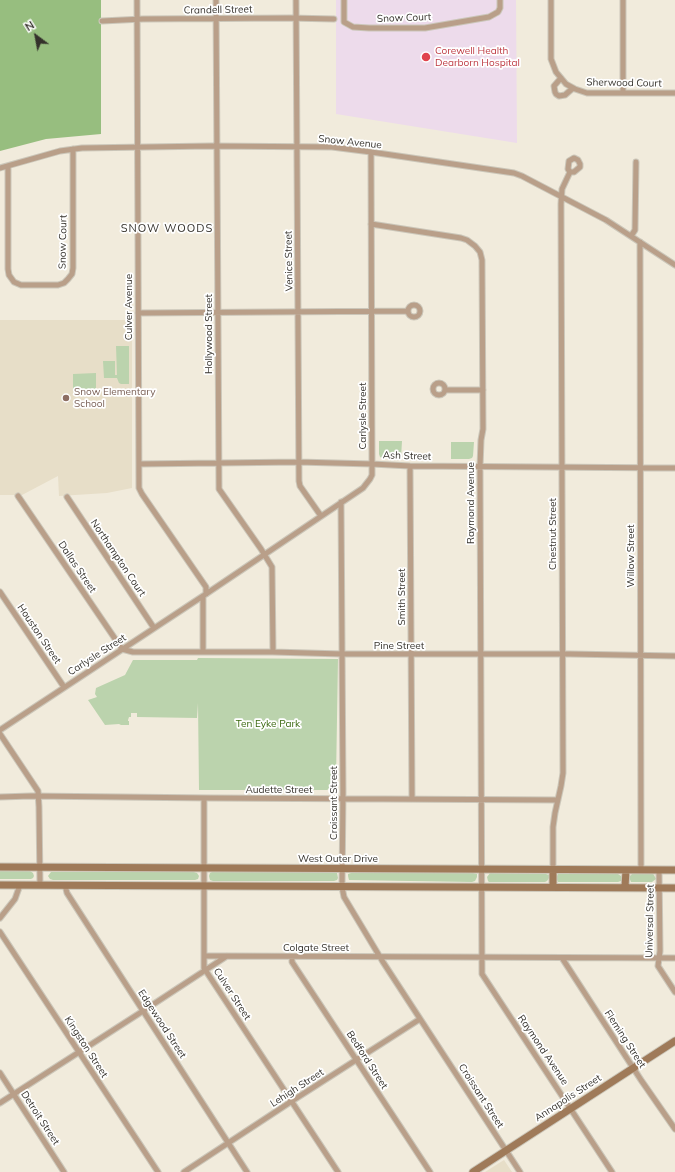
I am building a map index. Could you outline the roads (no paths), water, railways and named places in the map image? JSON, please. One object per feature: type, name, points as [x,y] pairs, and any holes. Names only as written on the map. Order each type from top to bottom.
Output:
[{"type":"main road","name":"West Outer Drive","points":[[0,868],[675,870]]},
{"type":"main road","points":[[553,870],[553,887]]},
{"type":"main road","points":[[625,887],[626,870]]},
{"type":"main road","points":[[0,885],[675,888]]},
{"type":"main road","name":"Annapolis Street","points":[[473,1172],[675,1041]]},
{"type":"street","name":"Culver Avenue","points":[[137,0],[139,488],[206,587],[203,652]]},
{"type":"street","name":"Hollywood Street","points":[[216,0],[219,489],[271,565],[273,652]]},
{"type":"street","name":"Venice Street","points":[[296,0],[298,462],[300,486],[321,516]]},
{"type":"street","name":"Snow Court","points":[[344,0],[344,22],[353,27],[425,28],[489,17],[498,12],[500,8],[500,0]]},
{"type":"street","name":"Sherwood Court","points":[[551,0],[551,59],[556,72],[572,88],[587,93],[675,93]]},
{"type":"street","points":[[623,0],[623,93]]},
{"type":"street","name":"Crandell Street","points":[[102,21],[296,18],[334,19]]},
{"type":"street","points":[[561,78],[554,86],[556,94],[559,96],[565,95],[572,88]]},
{"type":"street","name":"Snow Avenue","points":[[0,168],[60,151],[73,149],[217,146],[332,147],[371,152],[514,173],[606,220],[675,265]]},
{"type":"street","name":"Snow Court","points":[[8,166],[9,275],[14,282],[21,285],[58,286],[68,279],[72,274],[73,268],[73,149]]},
{"type":"street","name":"Carlysle Street","points":[[0,730],[205,595],[367,484],[372,475],[371,152]]},
{"type":"street","points":[[631,236],[635,230],[636,162]]},
{"type":"street","name":"Chestnut Street","points":[[553,870],[553,827],[563,773],[562,189],[570,172]]},
{"type":"street","name":"Raymond Avenue","points":[[371,224],[461,238],[471,242],[478,249],[481,256],[483,264],[483,429],[480,467],[480,655],[483,976],[612,1172]]},
{"type":"street","name":"Willow Street","points":[[640,242],[641,870]]},
{"type":"street","points":[[138,313],[407,311]]},
{"type":"street","points":[[445,390],[483,390]]},
{"type":"street","name":"Ash Street","points":[[139,464],[298,462],[410,466],[675,468]]},
{"type":"street","name":"Smith Street","points":[[410,466],[412,799]]},
{"type":"street","name":"Dallas Street","points":[[18,496],[122,649]]},
{"type":"street","name":"Northampton Court","points":[[67,497],[154,628]]},
{"type":"street","name":"Croissant Street","points":[[341,502],[343,798],[342,886],[344,897],[380,957],[520,1172]]},
{"type":"street","name":"Houston Street","points":[[0,592],[64,687]]},
{"type":"street","name":"Pine Street","points":[[122,649],[133,652],[675,656]]},
{"type":"street","points":[[0,734],[38,791],[40,885]]},
{"type":"street","name":"Audette Street","points":[[0,797],[39,796],[558,800]]},
{"type":"street","name":"Culver Street","points":[[204,798],[204,968],[338,1172]]},
{"type":"street","name":"Universal Street","points":[[660,870],[660,951],[658,966],[675,992]]},
{"type":"street","points":[[0,918],[15,899],[20,885]]},
{"type":"street","name":"Edgewood Street","points":[[65,885],[67,893],[247,1172]]},
{"type":"street","name":"Kingston Street","points":[[0,932],[158,1172]]},
{"type":"street","name":"Colgate Street","points":[[204,956],[675,958]]},
{"type":"street","points":[[0,1103],[226,956]]},
{"type":"street","name":"Bedford Street","points":[[292,957],[292,962],[430,1172]]},
{"type":"street","name":"Fleming Street","points":[[562,958],[675,1129]]},
{"type":"street","name":"Lehigh Street","points":[[184,1172],[420,1019]]},
{"type":"street","name":"Detroit Street","points":[[0,1073],[64,1172]]},
{"type":"place","name":"Corewell Health Dearborn Hospital","points":[[426,57]]},
{"type":"place","name":"Snow Elementary School","points":[[66,398]]},
{"type":"district","name":"SNOW WOODS","points":[[167,229]]},
{"type":"park label","name":"Ten Eyke Park","points":[[268,724]]}]
